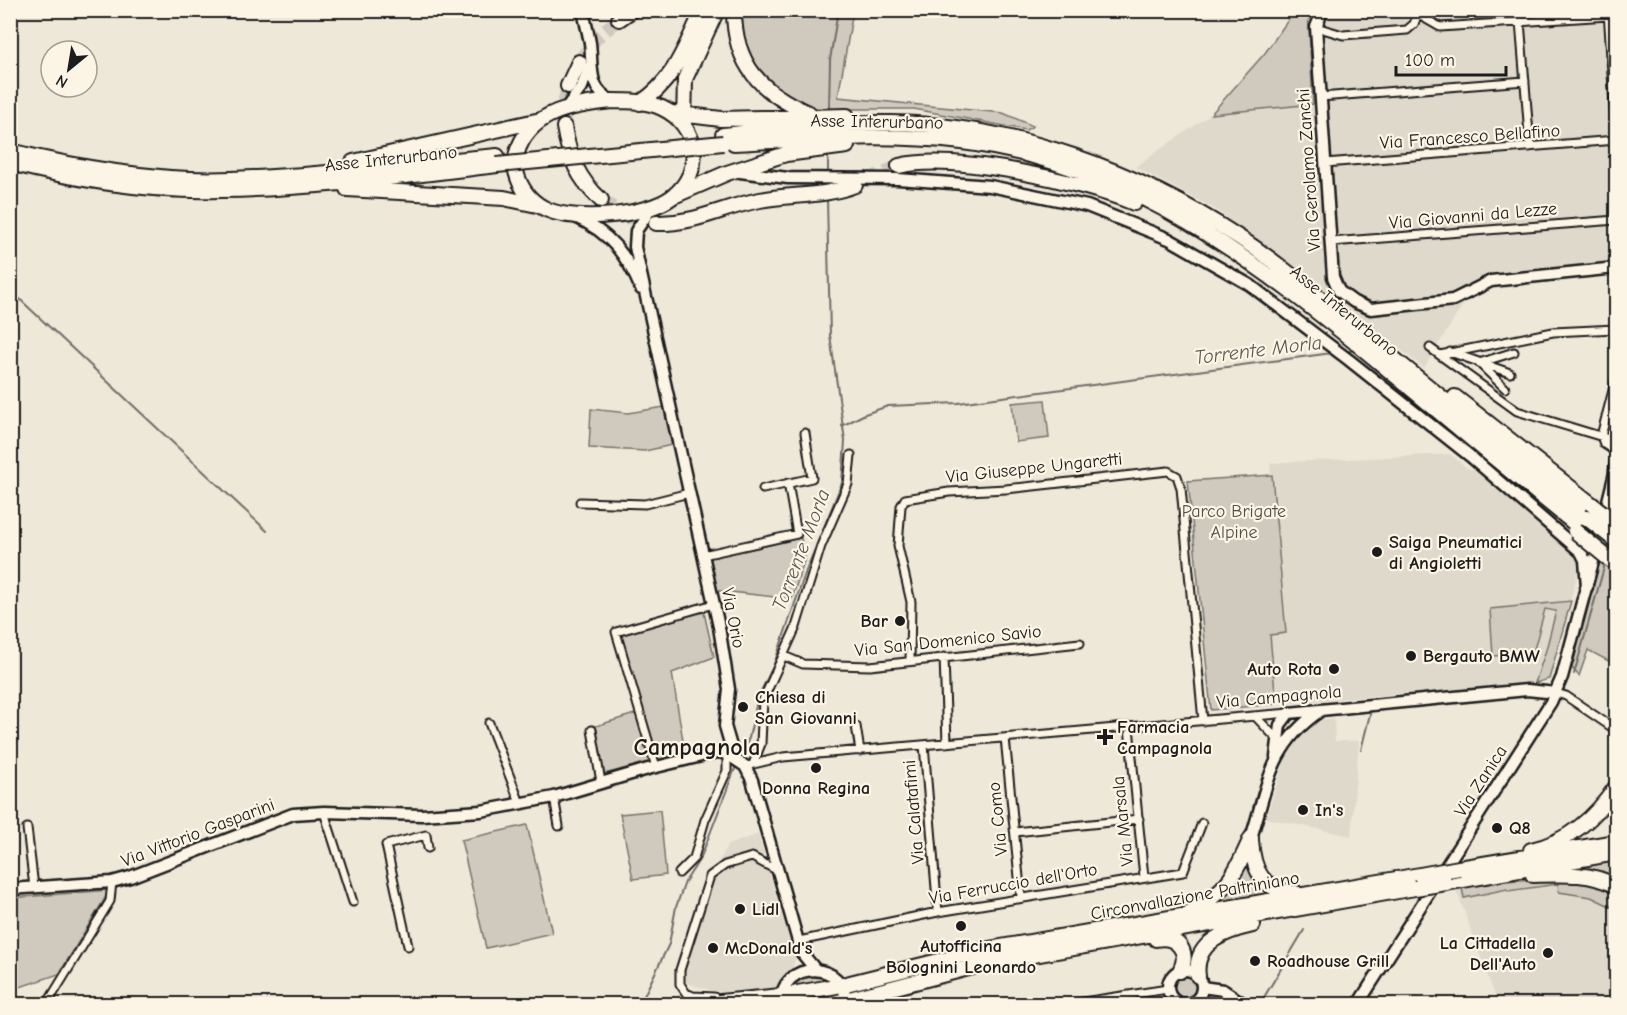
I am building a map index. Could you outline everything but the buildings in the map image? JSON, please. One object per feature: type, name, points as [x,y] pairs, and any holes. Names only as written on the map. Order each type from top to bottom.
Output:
[{"type":"highway","points":[[619,19],[632,10]]},
{"type":"highway","points":[[640,103],[657,92],[670,77],[703,10]]},
{"type":"highway","points":[[674,196],[687,182],[694,158],[693,142],[680,117],[685,79],[717,10]]},
{"type":"highway","points":[[734,10],[735,35],[746,64],[755,78],[817,128]]},
{"type":"highway","points":[[568,86],[579,62]]},
{"type":"highway","points":[[232,179],[239,174],[345,164],[541,120],[566,108],[612,101],[640,103],[662,108],[680,117],[741,119],[841,131]]},
{"type":"highway","points":[[539,205],[523,188],[516,170],[516,159],[526,133],[541,120]]},
{"type":"highway","name":"Asse Interurbano","points":[[841,131],[955,123],[1017,135],[1102,166],[1194,210],[1240,238],[1460,411],[1492,432],[1615,548]]},
{"type":"highway","points":[[564,127],[574,168],[601,200]]},
{"type":"highway","points":[[300,187],[307,191],[346,189],[504,198],[539,205],[569,215],[615,214],[653,207],[727,173],[786,154],[817,128]]},
{"type":"highway","name":"Asse Interurbano","points":[[10,151],[129,174],[232,179],[497,161],[817,128],[962,142],[1060,165],[1144,199],[1233,248],[1325,318],[1553,506],[1584,518]]},
{"type":"highway","points":[[10,144],[32,150],[57,161]]},
{"type":"highway","name":"Asse Interurbano","points":[[10,163],[89,180],[164,188],[217,190],[300,187],[497,161]]},
{"type":"highway","points":[[898,166],[927,161],[956,164],[1061,181],[1128,201],[1210,240],[1325,318]]},
{"type":"highway","points":[[656,223],[686,222],[758,200],[805,195],[846,185]]},
{"type":"highway","points":[[1412,372],[1472,409],[1615,548]]},
{"type":"highway","points":[[1584,518],[1617,523]]},
{"type":"highway","points":[[1492,869],[1514,854],[1536,849],[1572,833],[1600,809],[1617,788]]},
{"type":"highway","points":[[1251,838],[1253,863],[1260,876],[1275,888],[1305,901]]},
{"type":"highway","points":[[1185,917],[1215,898],[1228,885],[1251,838]]},
{"type":"highway","name":"Circonvallazione Paltriniano","points":[[781,1000],[983,950],[1185,917],[1446,884],[1492,869],[1617,842]]},
{"type":"highway","name":"Circonvallazione Paltriniano","points":[[831,1005],[846,1003],[944,973],[1006,959],[1305,901],[1420,875],[1460,868],[1492,869],[1617,853]]},
{"type":"highway","points":[[1492,869],[1577,874],[1597,878],[1617,886]]},
{"type":"highway","points":[[1200,981],[1198,959],[1216,937],[1305,901]]},
{"type":"highway","points":[[1006,959],[1017,963],[1166,937],[1178,942],[1184,951],[1184,960],[1179,970]]},
{"type":"highway","points":[[699,1005],[749,999],[781,1000]]},
{"type":"street","points":[[583,10],[591,73],[595,86],[603,96],[612,101]]},
{"type":"street","name":"Via Gerolamo Zanchi","points":[[1323,10],[1316,27],[1334,277],[1339,291],[1354,302],[1371,309],[1453,300],[1491,281],[1617,268]]},
{"type":"street","points":[[1516,10],[1520,21]]},
{"type":"street","points":[[1522,10],[1520,21],[1530,147]]},
{"type":"street","points":[[1316,27],[1343,35],[1407,30],[1419,13],[1440,27],[1608,13],[1617,138]]},
{"type":"street","points":[[566,108],[585,81],[590,52]]},
{"type":"street","points":[[1320,97],[1525,81]]},
{"type":"street","name":"Via Francesco Bellafino","points":[[1325,163],[1617,138]]},
{"type":"street","points":[[727,173],[742,171],[846,185],[922,180],[990,186],[1087,206],[1169,239],[1224,268],[1349,360],[1453,443],[1541,520],[1577,548],[1585,560],[1587,587]]},
{"type":"street","name":"Via Orio","points":[[653,207],[639,224],[635,241],[714,604],[729,689],[725,726],[738,758]]},
{"type":"street","name":"Via Orio","points":[[569,215],[595,228],[617,244],[645,294]]},
{"type":"street","name":"Via Giovanni da Lezze","points":[[1331,242],[1617,220]]},
{"type":"street","points":[[1440,355],[1553,332],[1617,329]]},
{"type":"street","points":[[1430,348],[1517,411],[1616,441],[1611,499]]},
{"type":"street","points":[[1449,352],[1510,373]]},
{"type":"street","points":[[1479,363],[1514,352]]},
{"type":"street","points":[[1479,363],[1505,388]]},
{"type":"street","points":[[1616,451],[1604,444],[1601,436],[1617,380]]},
{"type":"street","points":[[763,489],[812,478],[805,434]]},
{"type":"street","points":[[679,873],[694,858],[705,820],[727,771],[738,758],[761,744],[763,700],[784,656],[821,546],[848,484],[851,455]]},
{"type":"street","points":[[1612,480],[1617,469]]},
{"type":"street","name":"Via Giuseppe Ungaretti","points":[[910,660],[911,602],[898,546],[901,506],[909,497],[1168,471],[1175,474],[1181,488],[1203,721]]},
{"type":"street","points":[[703,555],[797,534],[788,483]]},
{"type":"street","points":[[580,502],[645,504],[689,493]]},
{"type":"street","name":"Via Zanica","points":[[1358,1005],[1556,693],[1594,558]]},
{"type":"street","points":[[656,767],[616,632],[714,604]]},
{"type":"street","name":"Via San Domenico Savio","points":[[784,656],[803,664],[846,666],[1080,643]]},
{"type":"street","points":[[944,657],[946,743]]},
{"type":"street","name":"Via Campagnola","points":[[738,758],[860,751],[1527,690],[1556,693]]},
{"type":"street","points":[[1556,693],[1566,696],[1617,730]]},
{"type":"street","points":[[1282,739],[1320,710]]},
{"type":"street","points":[[1251,838],[1282,739],[1292,720],[1289,713]]},
{"type":"street","points":[[1255,716],[1282,739]]},
{"type":"street","points":[[489,723],[520,803]]},
{"type":"street","points":[[856,726],[860,751]]},
{"type":"street","name":"Via Marsala","points":[[1129,727],[1144,877]]},
{"type":"street","points":[[592,730],[601,782]]},
{"type":"street","name":"Via Como","points":[[1005,738],[1021,897]]},
{"type":"street","name":"Via Calatafimi","points":[[924,745],[938,912]]},
{"type":"street","name":"Via Vittorio Gasparini","points":[[10,889],[112,882],[293,814],[324,812],[444,814],[554,797],[601,782],[702,756],[738,758]]},
{"type":"street","points":[[738,758],[752,780],[800,946],[815,969]]},
{"type":"street","points":[[554,797],[559,826]]},
{"type":"street","points":[[324,812],[353,902]]},
{"type":"street","points":[[1015,832],[1139,819]]},
{"type":"street","name":"Via Ferruccio dell'Orto","points":[[800,946],[938,912],[1183,872],[1202,823]]},
{"type":"street","points":[[27,828],[34,887]]},
{"type":"street","points":[[408,946],[386,845],[426,835],[428,848]]},
{"type":"street","points":[[749,999],[693,996],[683,990],[680,970],[710,876],[725,865],[752,857],[779,872]]},
{"type":"street","points":[[46,1005],[110,901],[112,882]]},
{"type":"street","points":[[798,972],[800,946]]},
{"type":"street","points":[[781,1000],[786,984],[798,972],[815,969],[829,973],[842,986],[846,1003]]},
{"type":"street","points":[[1200,981],[1198,1002],[1186,1004],[1176,1002],[1168,988],[1170,977],[1179,970],[1189,970],[1200,981],[1223,990],[1244,1005]]},
{"type":"street","points":[[1070,1005],[1168,988]]},
{"type":"shaded area","points":[[1308,11],[1616,11],[1616,271],[1482,288],[1462,306],[1424,368],[1312,280],[1215,209],[1135,167],[1211,114],[1313,104]]},
{"type":"shaded area","points":[[1450,454],[1467,468],[1475,470],[1537,524],[1582,556],[1550,680],[1276,704],[1270,634],[1285,633],[1270,463]]},
{"type":"shaded area","points":[[1334,718],[1335,741],[1359,741],[1351,836],[1266,818],[1291,741],[1314,720]]},
{"type":"shaded area","points":[[758,834],[795,959],[793,967],[774,992],[760,995],[713,991],[687,983],[680,965],[699,898],[728,845]]},
{"type":"shaded area","name":"La Cittadella Dell'Auto","points":[[1558,884],[1559,892],[1590,897],[1616,909],[1616,997],[1612,1004],[1498,1004],[1456,889],[1462,888],[1465,898],[1507,889]]},
{"type":"green space","points":[[1295,10],[1308,11],[1313,104],[1211,114],[1265,53]]},
{"type":"green space","points":[[741,11],[853,11],[838,97],[1003,113],[1033,126],[1026,130],[914,109],[817,109],[782,93],[749,58],[741,30]]},
{"type":"green space","points":[[1045,400],[1049,438],[1016,442],[1012,403]]},
{"type":"green space","points":[[664,407],[672,445],[645,451],[589,448],[591,409],[628,413]]},
{"type":"green space","name":"Parco Brigate Alpine","points":[[1272,475],[1286,633],[1270,635],[1276,704],[1211,710],[1188,481]]},
{"type":"green space","points":[[801,538],[805,558],[792,599],[713,590],[706,559]]},
{"type":"green space","points":[[1600,561],[1616,574],[1616,665],[1588,650],[1579,676],[1572,668]]},
{"type":"green space","points":[[1571,601],[1549,679],[1535,683],[1556,611],[1545,609],[1533,653],[1493,656],[1490,609]]},
{"type":"green space","points":[[703,608],[714,657],[672,673],[685,753],[604,774],[596,726],[641,712],[619,635]]},
{"type":"green space","points":[[660,810],[666,875],[633,879],[620,814]]},
{"type":"green space","points":[[527,825],[552,933],[486,948],[461,840]]},
{"type":"green space","points":[[1246,854],[1275,892],[1216,904],[1232,886]]},
{"type":"green space","points":[[1616,862],[1616,878],[1602,871],[1600,875],[1575,868]]},
{"type":"green space","points":[[1556,878],[1587,883],[1609,890],[1616,894],[1616,909],[1591,897],[1559,892],[1558,884],[1508,891],[1507,889],[1464,898],[1462,888],[1504,881]]},
{"type":"green space","points":[[110,890],[59,974],[11,990],[11,898]]},
{"type":"green space","points":[[802,975],[821,975],[830,981],[788,990],[789,985]]},
{"type":"green space","points":[[1185,975],[1194,978],[1197,987],[1194,996],[1185,999],[1176,996],[1173,987],[1176,978]]},
{"type":"waterway","points":[[829,112],[830,60],[838,10]]},
{"type":"waterway","points":[[828,154],[828,175]]},
{"type":"waterway","name":"Torrente Morla","points":[[740,758],[749,738],[758,697],[773,667],[806,571],[842,483],[845,441],[830,335],[827,199]]},
{"type":"waterway","points":[[10,290],[267,531]]},
{"type":"waterway","name":"Torrente Morla","points":[[1344,352],[1355,350]]},
{"type":"waterway","name":"Torrente Morla","points":[[842,426],[865,414],[888,406],[958,403],[1332,353]]},
{"type":"waterway","points":[[1574,674],[1605,564]]},
{"type":"waterway","points":[[1361,750],[1371,710]]},
{"type":"waterway","name":"Torrente Morla","points":[[644,996],[669,944],[676,907],[685,882],[701,857],[736,766]]},
{"type":"waterway","points":[[1260,1004],[1304,930]]},
{"type":"tunnel","points":[[579,62],[596,38],[619,19]]},
{"type":"tunnel","points":[[564,127],[564,105],[568,86]]},
{"type":"tunnel","points":[[866,181],[899,166]]},
{"type":"tunnel","points":[[601,200],[630,218],[656,223]]},
{"type":"place","name":"Saiga Pneumatici di Angioletti","points":[[1377,552]]},
{"type":"place","name":"Bar","points":[[900,621]]},
{"type":"place","name":"Bergauto BMW","points":[[1411,656]]},
{"type":"place","name":"Auto Rota","points":[[1334,669]]},
{"type":"place","name":"Chiesa di San Giovanni","points":[[743,707]]},
{"type":"place","name":"Farmacia Campagnola","points":[[1105,737]]},
{"type":"place","name":"Donna Regina","points":[[816,768]]},
{"type":"place","name":"In's","points":[[1303,810]]},
{"type":"place","name":"Q8","points":[[1497,828]]},
{"type":"place","name":"Lidl","points":[[740,909]]},
{"type":"place","name":"Autofficina Bolognini Leonardo","points":[[961,926]]},
{"type":"place","name":"McDonald's","points":[[713,948]]},
{"type":"place","name":"La Cittadella Dell'Auto","points":[[1548,953]]},
{"type":"place","name":"Roadhouse Grill","points":[[1255,961]]},
{"type":"district","name":"Campagnola","points":[[697,747]]}]
